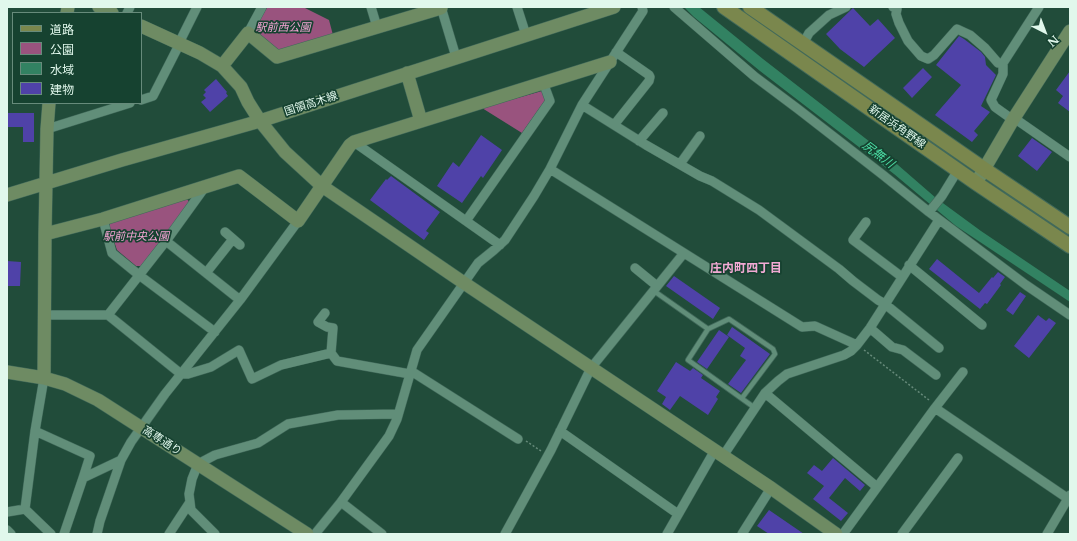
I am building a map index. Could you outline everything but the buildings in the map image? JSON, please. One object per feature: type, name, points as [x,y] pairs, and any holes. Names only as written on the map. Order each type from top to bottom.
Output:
[{"type":"main road","name":"新居浜角野線","points":[[724,7],[976,183],[1070,246]]},
{"type":"main road","name":"新居浜角野線","points":[[750,7],[984,170],[1070,227]]},
{"type":"street","points":[[99,7],[110,12]]},
{"type":"street","points":[[142,100],[153,96],[197,7]]},
{"type":"street","points":[[222,66],[248,33],[262,7]]},
{"type":"street","points":[[371,7],[377,27]]},
{"type":"street","points":[[248,33],[276,57],[441,7],[456,57]]},
{"type":"street","points":[[517,7],[526,35]]},
{"type":"street","name":"国領高木線","points":[[7,195],[260,121],[614,7]]},
{"type":"street","points":[[315,534],[341,502],[389,436],[398,414],[417,350],[478,263],[500,245],[534,196],[550,169],[582,105],[643,11],[642,7]]},
{"type":"street","points":[[674,7],[754,76],[930,211],[938,220],[1026,285],[1070,315]]},
{"type":"street","points":[[803,44],[809,34],[829,15],[846,7]]},
{"type":"street","points":[[893,7],[897,9],[896,14],[899,23],[908,41],[921,56],[928,59],[934,55],[957,29],[970,35],[985,48],[998,63],[1003,63]]},
{"type":"street","points":[[1039,7],[1003,63],[1003,74],[991,100],[995,107],[1009,117],[1014,118],[1070,157]]},
{"type":"street","points":[[142,26],[200,53],[222,66],[241,87],[248,102],[260,121],[285,152],[322,186],[464,283],[771,488],[836,534]]},
{"type":"street","points":[[976,183],[1014,118],[1070,31]]},
{"type":"street","points":[[98,534],[100,521],[121,460],[141,427],[240,300],[298,221],[350,145],[354,142],[543,82],[613,57],[649,75],[650,78],[614,125]]},
{"type":"street","points":[[407,73],[421,121]]},
{"type":"street","points":[[466,221],[550,101],[543,82]]},
{"type":"street","points":[[25,509],[35,431],[44,378],[45,234],[49,104]]},
{"type":"street","points":[[47,129],[107,106],[122,104]]},
{"type":"street","points":[[582,105],[639,141],[700,176],[712,181],[759,210],[838,268],[940,348]]},
{"type":"street","points":[[639,141],[663,113]]},
{"type":"street","points":[[680,164],[700,136]]},
{"type":"street","points":[[354,142],[500,245]]},
{"type":"street","points":[[550,169],[802,327],[814,326],[857,345]]},
{"type":"street","points":[[930,211],[942,196],[958,170]]},
{"type":"street","points":[[45,234],[103,219],[239,176],[298,221]]},
{"type":"street","points":[[108,315],[166,241],[205,187]]},
{"type":"street","points":[[103,219],[112,252],[139,276],[215,332]]},
{"type":"street","points":[[667,534],[678,514],[719,453],[755,408],[764,393],[787,374],[844,355],[857,345],[870,328],[938,220]]},
{"type":"street","points":[[866,222],[853,240],[902,277]]},
{"type":"street","points":[[206,273],[237,242],[225,232]]},
{"type":"street","points":[[166,241],[240,300]]},
{"type":"street","points":[[505,534],[560,432],[591,368],[684,253]]},
{"type":"street","points":[[909,265],[982,325]]},
{"type":"street","points":[[635,268],[656,289]]},
{"type":"street","points":[[325,313],[318,322],[333,328],[331,353],[337,361],[410,373],[518,439]]},
{"type":"street","points":[[44,315],[108,315],[181,374],[188,374],[211,367],[239,350],[252,379],[281,365],[331,353]]},
{"type":"street","points":[[870,328],[892,347],[902,350],[936,375]]},
{"type":"street","name":"高専通り","points":[[7,372],[44,378],[65,384],[98,400],[307,534]]},
{"type":"street","points":[[843,534],[936,407],[964,372]]},
{"type":"street","points":[[764,393],[878,487]]},
{"type":"street","points":[[936,407],[1069,498],[1047,534]]},
{"type":"street","points":[[215,534],[191,510],[189,494],[192,479],[198,464],[215,456],[258,443],[288,424],[338,415],[398,414]]},
{"type":"street","points":[[35,431],[90,456],[84,478],[64,534]]},
{"type":"street","points":[[560,432],[678,514]]},
{"type":"street","points":[[902,534],[958,458]]},
{"type":"street","points":[[84,478],[121,460]]},
{"type":"street","points":[[742,534],[771,488]]},
{"type":"street","points":[[169,534],[190,502]]},
{"type":"street","points":[[341,502],[382,534]]},
{"type":"street","points":[[7,512],[25,509]]},
{"type":"street","points":[[25,509],[51,534]]},
{"type":"street","points":[[7,530],[10,534]]},
{"type":"lane","points":[[656,289],[708,329]]},
{"type":"lane","points":[[742,398],[775,354],[773,349],[729,319],[708,329],[688,360],[755,408]]},
{"type":"path","points":[[857,345],[936,407]]},
{"type":"path","points":[[518,439],[520,437],[548,455]]},
{"type":"green space","name":"駅前西公園","points":[[267,7],[303,7],[329,20],[333,35],[281,52],[256,34],[255,29]]},
{"type":"green space","points":[[542,91],[546,99],[522,133],[482,108]]},
{"type":"green space","name":"駅前中央公園","points":[[187,199],[190,203],[141,266],[136,266],[117,250],[109,226],[110,223]]},
{"type":"water","name":"尻無川","points":[[684,7],[699,7],[763,59],[883,152],[936,198],[981,231],[1070,291],[1070,302],[956,226],[894,174],[760,71],[694,17]]},
{"type":"district","name":"庄内町四丁目","points":[[746,269]]}]
